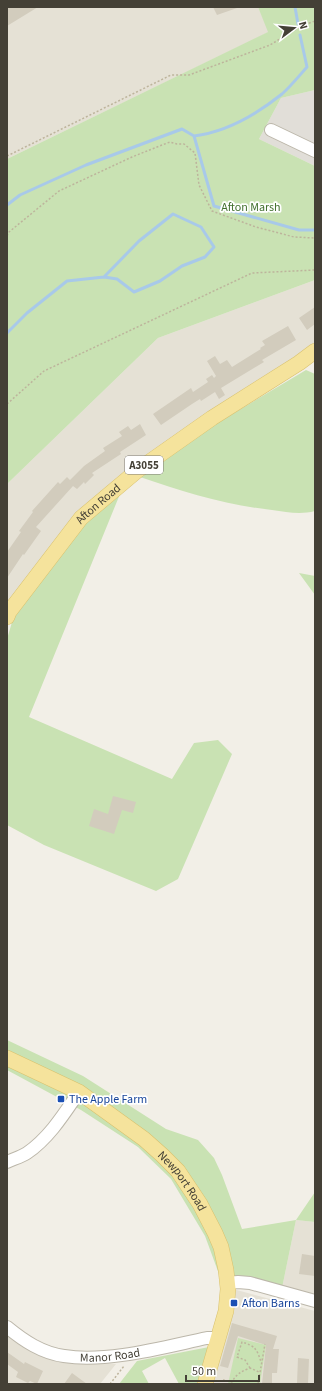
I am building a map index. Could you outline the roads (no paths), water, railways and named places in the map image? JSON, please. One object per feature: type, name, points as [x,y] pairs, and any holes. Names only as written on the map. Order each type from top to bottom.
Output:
[{"type":"main road","name":"Afton Road","points":[[7,617],[9,612],[81,518],[138,470],[212,418],[299,363],[315,350]]},
{"type":"main road","name":"Newport Road","points":[[7,1058],[79,1092],[144,1139],[178,1171],[200,1204],[215,1233],[224,1261],[228,1298],[205,1384]]},
{"type":"street","points":[[271,130],[315,151]]},
{"type":"street","points":[[7,1162],[26,1154],[42,1140],[58,1122],[79,1092]]},
{"type":"street","points":[[227,1283],[250,1283],[315,1300]]},
{"type":"street","name":"Manor Road","points":[[7,1327],[25,1342],[46,1351],[64,1356],[90,1357],[130,1354],[206,1338],[218,1338]]},
{"type":"waterway","points":[[295,7],[298,24]]},
{"type":"waterway","points":[[194,136],[218,131],[241,121],[282,94],[307,67],[300,35]]},
{"type":"waterway","points":[[7,205],[20,195],[86,165],[182,129],[194,136],[214,206],[299,230],[315,230]]},
{"type":"waterway","points":[[7,333],[27,313],[67,281],[104,277],[117,279],[134,292],[160,281],[182,266],[205,257],[214,247],[201,227],[173,214],[139,241],[104,277]]},
{"type":"place","name":"The Apple Farm","points":[[61,1099]]},
{"type":"place","name":"Afton Barns","points":[[234,1303]]},
{"type":"park label","name":"Afton Marsh","points":[[251,207]]}]
